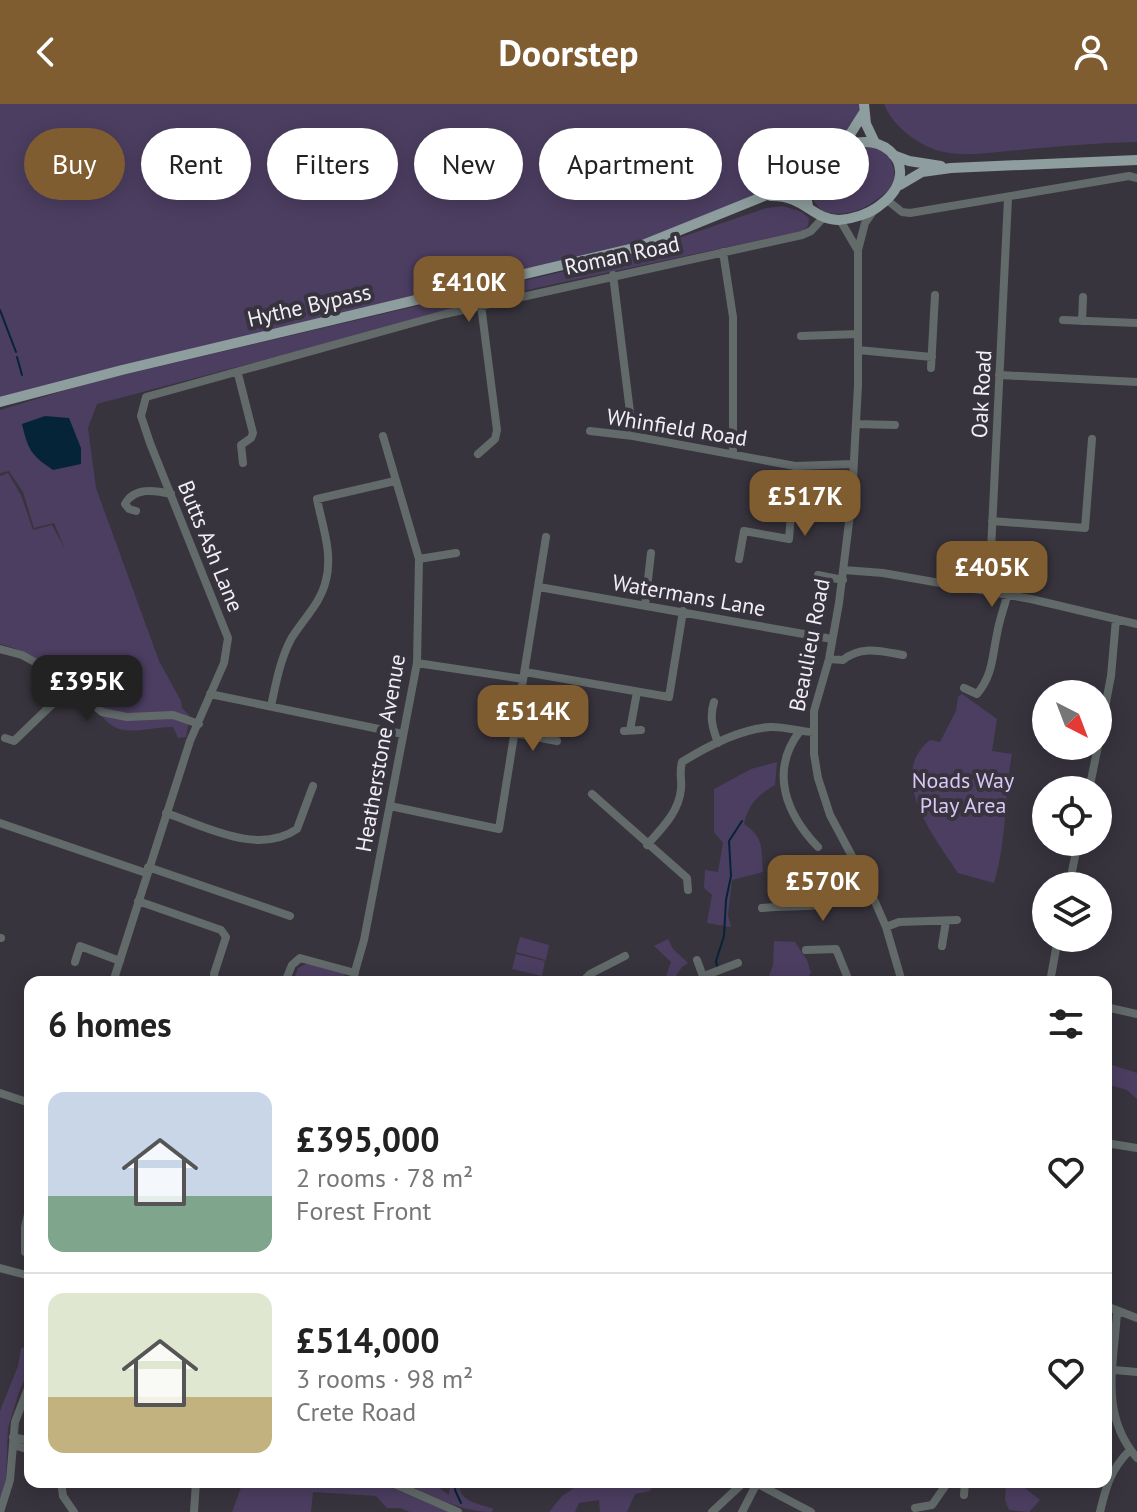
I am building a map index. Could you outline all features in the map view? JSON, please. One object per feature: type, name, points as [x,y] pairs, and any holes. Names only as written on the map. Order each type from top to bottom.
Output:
[{"type":"main road","points":[[864,108],[875,143]]},
{"type":"main road","points":[[856,128],[864,108]]},
{"type":"main road","points":[[869,142],[909,161],[951,168]]},
{"type":"main road","points":[[893,155],[900,170],[900,185]]},
{"type":"main road","points":[[795,200],[823,218],[840,220],[875,209],[900,185],[922,172],[1137,160]]},
{"type":"main road","name":"Hythe Bypass","points":[[0,402],[638,247],[752,200]]},
{"type":"main road","points":[[806,200],[808,206]]},
{"type":"street","points":[[887,200],[902,212],[910,213],[1129,176],[1137,178]]},
{"type":"street","name":"Oak Road","points":[[989,592],[1008,198]]},
{"type":"street","name":"Beaulieu Road","points":[[875,209],[865,223],[858,250],[856,424],[843,575],[829,659],[814,711],[814,732],[818,778],[830,815],[869,888],[886,927],[900,976]]},
{"type":"street","name":"Roman Road","points":[[146,397],[481,305],[802,235],[811,231],[823,218]]},
{"type":"street","points":[[840,220],[858,250]]},
{"type":"street","points":[[723,252],[733,317],[733,453]]},
{"type":"street","points":[[613,275],[633,436]]},
{"type":"street","points":[[931,368],[935,295]]},
{"type":"street","points":[[1082,321],[1083,297]]},
{"type":"street","points":[[478,454],[495,439],[497,430],[481,305]]},
{"type":"street","points":[[1063,320],[1137,323]]},
{"type":"street","points":[[801,336],[858,334]]},
{"type":"street","points":[[858,350],[932,357]]},
{"type":"street","points":[[238,374],[253,433],[241,445],[243,463]]},
{"type":"street","points":[[999,375],[1137,382]]},
{"type":"street","name":"Butts Ash Lane","points":[[115,976],[166,813],[224,663],[228,638],[141,416],[146,397]]},
{"type":"street","points":[[856,424],[895,425]]},
{"type":"street","name":"Whinfield Road","points":[[590,431],[795,466],[853,464]]},
{"type":"street","name":"Heatherstone Avenue","points":[[354,976],[364,940],[417,663],[419,559],[383,436]]},
{"type":"street","points":[[992,521],[1085,528],[1092,439]]},
{"type":"street","points":[[739,559],[744,531],[789,539],[795,466]]},
{"type":"street","points":[[271,706],[291,639],[321,596],[327,578],[328,552],[317,499],[395,481]]},
{"type":"street","points":[[136,511],[125,504],[127,498],[134,494],[156,491],[171,494]]},
{"type":"street","points":[[390,806],[499,829],[546,537]]},
{"type":"street","points":[[419,559],[456,553]]},
{"type":"street","points":[[645,606],[651,553]]},
{"type":"street","points":[[818,575],[883,573],[1031,599],[1137,624]]},
{"type":"street","name":"Watermans Lane","points":[[539,587],[832,639]]},
{"type":"street","points":[[964,688],[977,694],[987,681],[1007,596]]},
{"type":"street","points":[[417,663],[524,675],[669,697],[683,611]]},
{"type":"street","points":[[1110,680],[1116,619]]},
{"type":"street","points":[[829,659],[843,660],[850,654],[864,650],[898,654],[896,640]]},
{"type":"street","points":[[0,649],[33,660],[53,672],[94,709],[127,717],[173,715],[199,724]]},
{"type":"street","points":[[5,738],[14,741],[70,687]]},
{"type":"street","points":[[637,692],[627,731],[641,730]]},
{"type":"street","points":[[210,694],[403,734]]},
{"type":"street","points":[[714,702],[712,725],[718,743]]},
{"type":"street","points":[[647,845],[674,811],[681,786],[679,771],[682,762],[718,743],[753,730],[772,727],[814,732]]},
{"type":"street","name":"Beaulieu Road","points":[[800,731],[786,753],[784,783],[792,814],[818,847]]},
{"type":"street","points":[[514,733],[557,741]]},
{"type":"street","points":[[166,813],[244,840],[272,838],[292,833],[301,823],[313,786]]},
{"type":"street","points":[[592,794],[687,878],[688,890]]},
{"type":"street","points":[[0,823],[290,916]]},
{"type":"street","points":[[762,908],[823,907],[843,903],[869,888]]},
{"type":"street","points":[[138,901],[221,930],[226,937],[211,976]]},
{"type":"street","points":[[886,927],[899,922],[957,920]]},
{"type":"street","points":[[942,946],[946,921]]},
{"type":"street","points":[[75,962],[80,946],[120,961]]},
{"type":"street","points":[[806,950],[836,949],[847,976]]},
{"type":"street","points":[[1051,976],[1055,952]]},
{"type":"street","points":[[588,976],[625,956]]},
{"type":"street","points":[[287,976],[292,965],[300,958],[313,960],[349,976]]},
{"type":"street","points":[[697,960],[703,976]]},
{"type":"street","points":[[710,976],[738,963]]},
{"type":"street","points":[[1112,1008],[1137,1014]]},
{"type":"street","points":[[0,1093],[24,1101]]},
{"type":"street","points":[[1112,1144],[1137,1148]]},
{"type":"street","points":[[0,1268],[24,1274]]},
{"type":"street","points":[[1112,1309],[1137,1318]]},
{"type":"street","points":[[1112,1334],[1117,1312]]},
{"type":"street","points":[[1112,1377],[1137,1372]]},
{"type":"street","points":[[0,1512],[10,1480],[15,1422],[24,1399]]},
{"type":"street","points":[[1112,1408],[1117,1430],[1137,1458]]},
{"type":"street","points":[[13,1441],[24,1441]]},
{"type":"street","points":[[13,1441],[24,1447]]},
{"type":"street","points":[[1112,1472],[1130,1450]]},
{"type":"street","points":[[62,1488],[65,1499],[74,1512]]},
{"type":"street","points":[[194,1512],[196,1488]]},
{"type":"street","points":[[404,1488],[458,1512]]},
{"type":"street","points":[[712,1512],[738,1488]]},
{"type":"street","points":[[742,1512],[753,1488]]},
{"type":"street","points":[[763,1488],[811,1512]]},
{"type":"street","points":[[915,1508],[932,1505],[944,1488]]},
{"type":"street","points":[[964,1495],[965,1488]]},
{"type":"street","points":[[1100,1512],[1105,1488]]},
{"type":"green space","points":[[0,104],[861,104],[859,116],[850,128],[738,128],[738,200],[743,200],[627,247],[0,400]]},
{"type":"green space","points":[[884,104],[1137,104],[1137,142],[982,154],[953,153],[926,146],[908,135]]},
{"type":"green space","points":[[869,145],[879,148],[892,163],[895,184],[864,208],[837,214],[826,213],[814,200],[869,200]]},
{"type":"green space","points":[[783,206],[802,212],[809,218],[808,226],[802,231],[536,288],[97,404],[88,428],[96,488],[159,661],[182,708],[190,716],[186,737],[178,738],[173,727],[126,730],[113,726],[48,665],[0,644],[0,476],[8,473],[21,495],[33,530],[52,525],[65,549],[54,523],[34,528],[23,492],[9,471],[0,473],[0,410],[93,382],[621,258],[766,208]]},
{"type":"green space","name":"Noads Way Play Area","points":[[962,694],[997,719],[992,751],[1012,754],[1001,851],[994,883],[958,873],[927,825],[913,789],[912,771],[917,755],[930,740],[940,742]]},
{"type":"green space","points":[[777,762],[775,785],[755,801],[744,824],[759,839],[763,872],[732,880],[728,915],[731,927],[707,923],[712,895],[704,888],[705,870],[718,872],[723,843],[714,832],[714,789],[751,769]]},
{"type":"green space","points":[[520,937],[549,945],[546,960],[516,952]]},
{"type":"green space","points":[[668,939],[673,949],[688,963],[676,976],[666,976],[671,962],[654,946]]},
{"type":"green space","points":[[774,941],[795,942],[807,960],[811,973],[809,976],[769,976]]},
{"type":"green space","points":[[516,954],[545,961],[542,976],[512,969]]},
{"type":"green space","points":[[308,963],[345,976],[295,976],[298,968]]},
{"type":"green space","points":[[1112,1065],[1137,1073],[1137,1099],[1127,1090],[1112,1086]]},
{"type":"green space","points":[[24,1347],[24,1380],[8,1428],[6,1479],[0,1500],[0,1411],[18,1366],[21,1348]]},
{"type":"green space","points":[[241,1488],[393,1488],[448,1512],[410,1512],[387,1508],[376,1496],[313,1492],[311,1512],[232,1512]]},
{"type":"green space","points":[[414,1488],[439,1488],[449,1495],[450,1488],[460,1488],[465,1498],[494,1509],[491,1512],[480,1511],[438,1499]]},
{"type":"green space","points":[[574,1488],[652,1488],[635,1494],[627,1512],[600,1512],[599,1500],[579,1503],[575,1512],[549,1512],[562,1496]]},
{"type":"green space","points":[[1006,1488],[1025,1488],[1040,1500],[1029,1512],[1009,1510],[1005,1500]]},
{"type":"water","points":[[45,416],[69,418],[81,448],[81,464],[53,470],[32,451],[22,424]]},
{"type":"waterway","points":[[0,310],[16,352]]},
{"type":"waterway","points":[[17,357],[22,375]]},
{"type":"waterway","points":[[717,966],[731,876],[729,841],[742,821]]},
{"type":"waterway","points":[[455,1488],[461,1503]]}]
